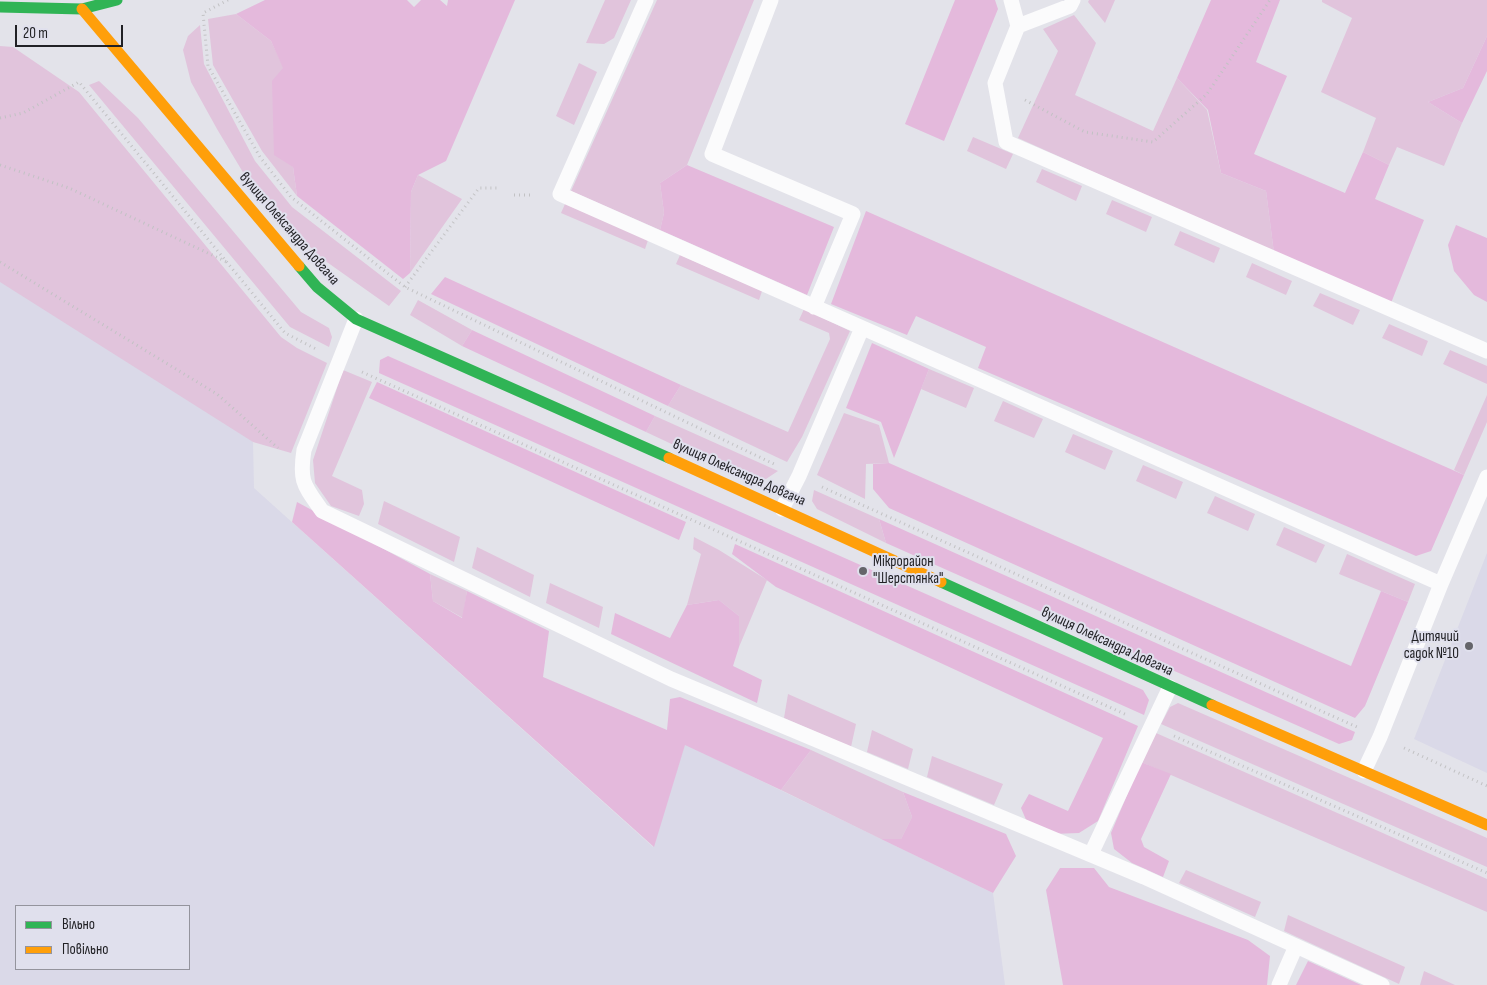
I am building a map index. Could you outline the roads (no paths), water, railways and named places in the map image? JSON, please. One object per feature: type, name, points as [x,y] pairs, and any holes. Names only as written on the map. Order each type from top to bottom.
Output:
[{"type":"street","points":[[0,7],[82,9],[117,0]]},
{"type":"street","name":"вулиця Олександра Довгача","points":[[82,9],[317,287],[356,319],[782,509],[1170,687],[1487,825]]},
{"type":"lane","points":[[646,0],[560,194],[1441,584]]},
{"type":"lane","points":[[771,0],[712,154],[853,214],[814,307]]},
{"type":"lane","points":[[1011,0],[1018,26],[995,84],[1006,142],[1487,351]]},
{"type":"lane","points":[[1018,26],[1070,6],[1074,0]]},
{"type":"lane","points":[[356,319],[304,450],[301,469],[304,485],[322,511],[671,679],[1091,854],[1382,985]]},
{"type":"lane","points":[[782,509],[862,328]]},
{"type":"lane","points":[[1364,771],[1380,737],[1441,584],[1487,478]]},
{"type":"lane","points":[[1091,854],[1170,687]]},
{"type":"lane","points":[[1279,985],[1296,946]]},
{"type":"place","name":"Мікрорайон \"Шерстянка\"","points":[[863,571]]},
{"type":"place","name":"Дитячий садок №10","points":[[1469,646]]}]
